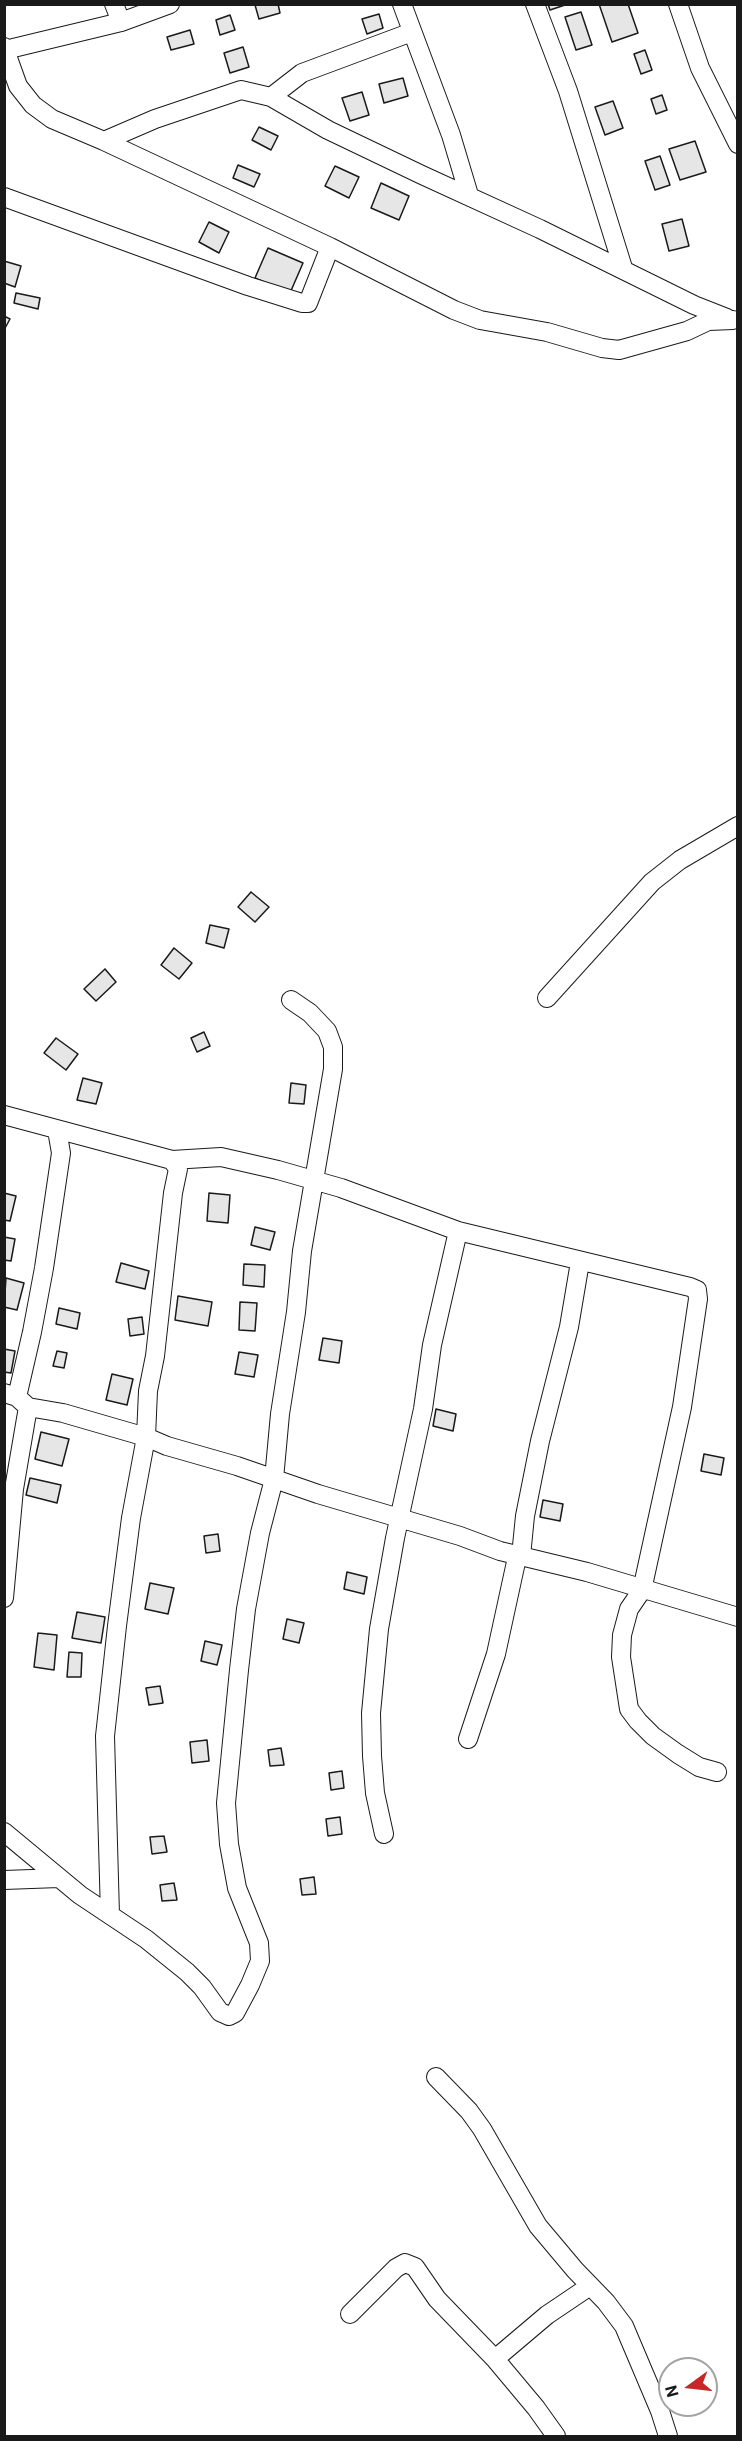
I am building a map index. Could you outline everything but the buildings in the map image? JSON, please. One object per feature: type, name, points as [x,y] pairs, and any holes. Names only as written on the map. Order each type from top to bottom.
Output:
[{"type":"street","points":[[170,4],[117,13],[5,49],[18,86],[33,105],[52,119],[330,247],[454,310],[480,320],[547,332],[602,348],[619,350],[687,331],[708,321],[736,320]]},
{"type":"street","points":[[402,4],[451,135],[469,195]]},
{"type":"street","points":[[535,4],[568,92],[623,268]]},
{"type":"street","points":[[678,4],[700,68],[738,144]]},
{"type":"street","points":[[271,97],[303,73],[412,33]]},
{"type":"street","points":[[104,141],[155,119],[241,90],[271,97],[328,130],[623,268],[694,305],[736,320]]},
{"type":"street","points":[[4,197],[248,286],[302,303],[308,303],[330,247]]},
{"type":"street","points":[[547,998],[652,882],[680,860],[738,826]]},
{"type":"street","points":[[4,1832],[58,1878],[146,1939],[188,1972],[220,2012],[229,2016],[235,2013],[260,1961],[259,1944],[237,1888],[229,1844],[226,1803],[246,1609],[260,1533],[274,1479],[280,1414],[296,1312],[302,1251],[333,1069],[333,1047],[327,1031],[310,1013],[291,1000]]},
{"type":"street","points":[[4,1115],[172,1160],[221,1157],[315,1180],[458,1231],[697,1290],[698,1299],[682,1407],[642,1590],[629,1609],[622,1635],[621,1657],[629,1709],[638,1721],[653,1736],[699,1767],[717,1772]]},
{"type":"street","points":[[4,1598],[14,1489],[17,1399],[44,1268],[61,1152],[57,1130]]},
{"type":"street","points":[[110,1915],[105,1736],[131,1518],[146,1437],[148,1391],[178,1169],[172,1160]]},
{"type":"street","points":[[384,1834],[375,1793],[371,1713],[379,1629],[423,1409],[432,1345],[458,1231]]},
{"type":"street","points":[[468,1739],[496,1654],[516,1562],[521,1556],[525,1516],[540,1441],[569,1327],[580,1262]]},
{"type":"street","points":[[17,1399],[146,1437],[167,1446],[460,1536],[500,1551],[587,1572],[738,1617]]},
{"type":"street","points":[[4,1880],[58,1878]]},
{"type":"street","points":[[436,2077],[469,2111],[482,2129],[538,2226],[624,2326],[660,2411],[668,2436]]},
{"type":"street","points":[[350,2314],[396,2268],[405,2262],[415,2267],[437,2299],[495,2360],[536,2408],[556,2436]]},
{"type":"street","points":[[495,2360],[547,2315],[590,2286]]}]
